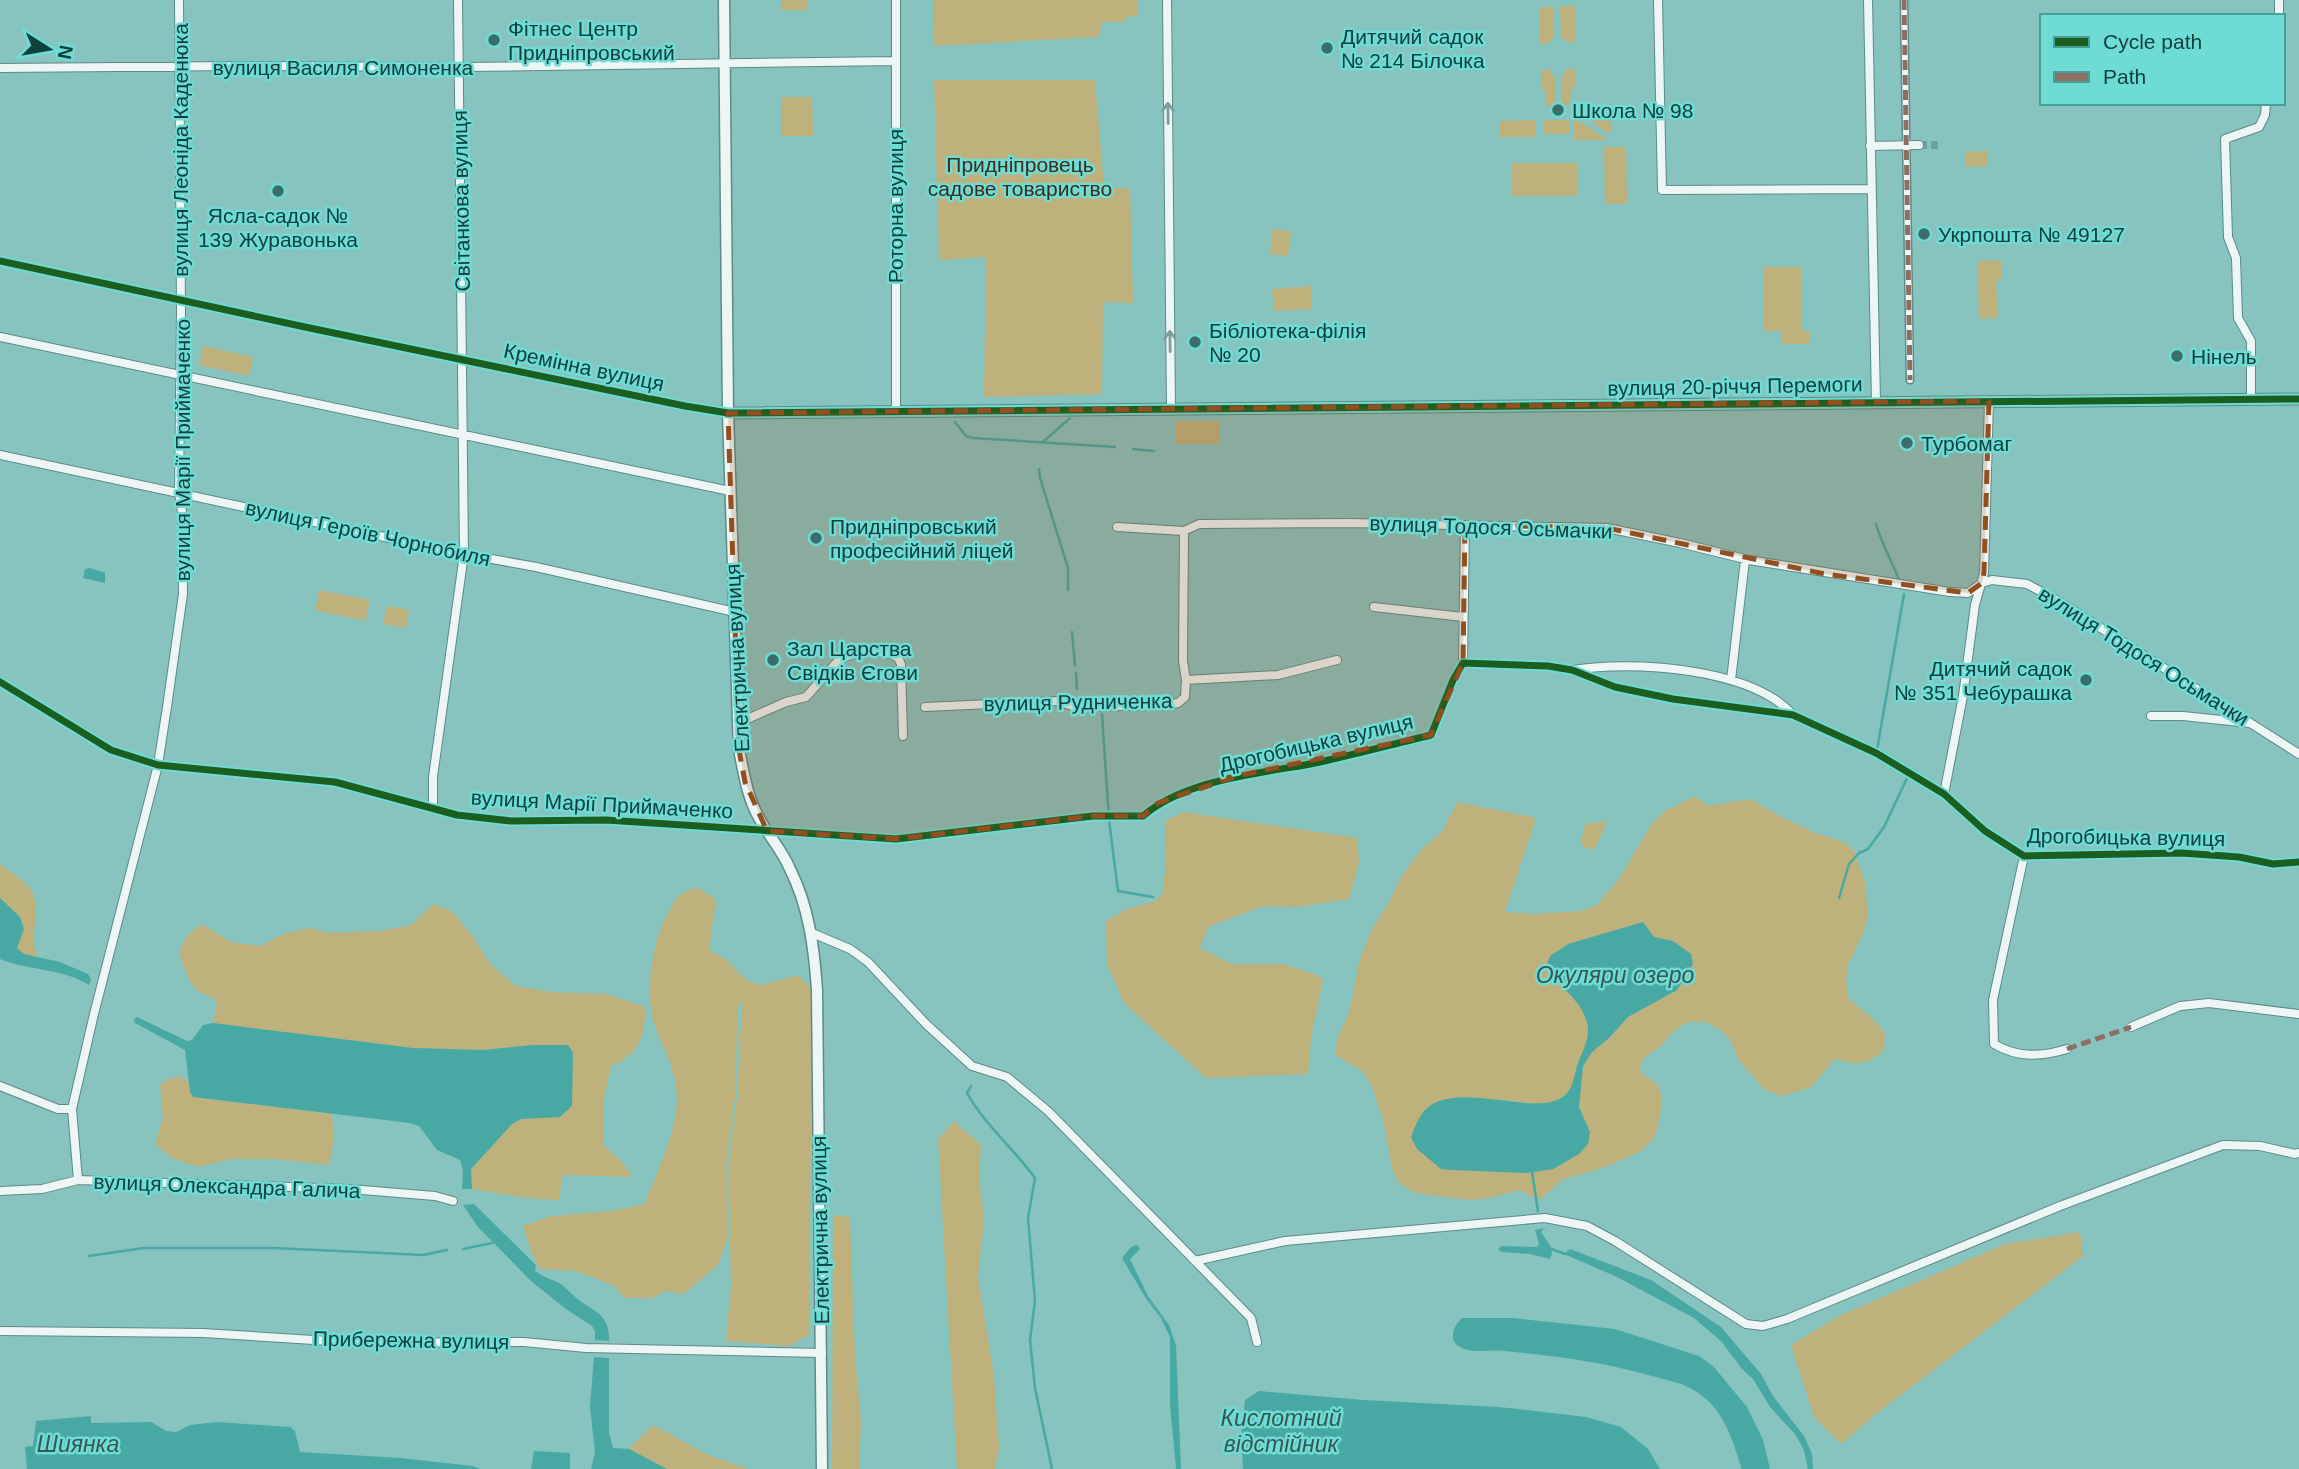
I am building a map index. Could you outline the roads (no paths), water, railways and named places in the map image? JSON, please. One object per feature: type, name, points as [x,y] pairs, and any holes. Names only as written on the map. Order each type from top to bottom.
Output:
[{"type":"street","name":"вулиця Леоніда Каденюка","points":[[179,0],[181,300]]},
{"type":"street","name":"Світанкова вулиця","points":[[433,809],[433,777],[464,554],[458,0]]},
{"type":"street","name":"Електрична вулиця","points":[[724,0],[728,413],[739,750],[745,782],[758,817],[791,870],[812,933],[817,990],[822,1469]]},
{"type":"street","name":"Роторна вулиця","points":[[896,0],[896,411]]},
{"type":"street","points":[[1167,0],[1171,409]]},
{"type":"street","points":[[1658,0],[1662,190],[1871,189]]},
{"type":"street","points":[[1868,0],[1876,402]]},
{"type":"street","points":[[1903,0],[1910,380]]},
{"type":"street","name":"вулиця Василя Симоненка","points":[[0,68],[459,67],[896,61]]},
{"type":"street","points":[[2251,399],[2251,341],[2238,318],[2236,258],[2228,237],[2225,139],[2259,127],[2265,115],[2266,105]]},
{"type":"street","points":[[1870,146],[1919,145]]},
{"type":"street","name":"Кремінна вулиця","points":[[0,261],[709,411],[781,414],[1171,409]]},
{"type":"street","name":"вулиця Марії Приймаченко","points":[[78,1180],[72,1109],[158,765],[183,594],[182,512],[179,492],[181,300]]},
{"type":"street","points":[[0,337],[181,373],[730,491]]},
{"type":"street","name":"вулиця 20-річчя Перемоги","points":[[1171,409],[2299,399]]},
{"type":"street","points":[[1944,794],[1963,696],[1975,605],[1982,583],[1989,401]]},
{"type":"street","name":"вулиця Героїв Чорнобиля","points":[[0,455],[536,567],[735,612]]},
{"type":"street","name":"вулиця Тодося Осьмачки","points":[[1184,531],[1199,524],[1216,523],[1607,528],[1680,542],[1745,560],[1950,592],[1968,593],[1982,583],[1992,580],[2027,584],[2060,602],[2299,754]]},
{"type":"street","points":[[1463,663],[1465,525]]},
{"type":"street","points":[[1118,527],[1184,531],[1186,680]]},
{"type":"street","points":[[1731,680],[1745,560]]},
{"type":"street","points":[[1374,607],[1463,618]]},
{"type":"street","points":[[738,723],[786,702],[806,697],[837,662],[847,656],[867,651],[891,654],[898,657],[901,664],[903,736]]},
{"type":"street","name":"вулиця Рудниченка","points":[[925,707],[1058,701],[1075,706],[1167,705],[1178,703],[1185,697],[1186,680],[1278,674],[1337,660]]},
{"type":"street","name":"Дрогобицька вулиця","points":[[767,831],[896,839],[1093,816],[1143,816],[1158,803],[1237,776],[1306,765],[1430,735],[1463,663],[1548,666],[1572,670],[1615,687],[1673,699],[1793,715],[1876,753],[1944,794],[1985,831],[2024,856],[2181,853],[2239,857],[2273,864],[2299,863]]},
{"type":"street","name":"Дрогобицька вулиця","points":[[1572,670],[1625,666],[1683,671],[1731,680],[1777,700],[1793,715]]},
{"type":"street","name":"вулиця Марії Приймаченко","points":[[0,682],[111,750],[158,765],[335,782],[433,809],[511,821],[606,820],[767,831]]},
{"type":"street","points":[[2151,716],[2183,716],[2253,723]]},
{"type":"street","name":"Дрогобицька вулиця","points":[[2024,856],[1993,1000],[1992,1037],[1994,1044],[2003,1049],[2029,1056],[2049,1055],[2067,1049]]},
{"type":"street","points":[[812,933],[850,949],[868,962],[926,1024],[972,1066],[1007,1077],[1048,1111],[1251,1318],[1257,1342]]},
{"type":"street","points":[[2131,1027],[2180,1006],[2209,1003],[2299,1014]]},
{"type":"street","points":[[0,1086],[58,1109],[72,1109]]},
{"type":"street","points":[[1195,1261],[1285,1241],[1545,1218],[1587,1226],[1746,1324],[1763,1326],[1787,1319],[2060,1206],[2223,1145],[2260,1146],[2299,1153]]},
{"type":"street","name":"вулиця Олександра Галича","points":[[0,1191],[42,1189],[78,1180],[350,1189],[435,1196],[453,1201]]},
{"type":"street","name":"Прибережна вулиця","points":[[0,1331],[203,1333],[361,1343],[524,1342],[586,1348],[822,1353]]},
{"type":"water","points":[[85,569],[105,573],[105,583],[83,578]]},
{"type":"water","points":[[0,898],[20,917],[24,929],[17,948],[24,954],[60,962],[88,974],[91,980],[89,985],[68,975],[0,959]]},
{"type":"water","name":"Окуляри озеро","points":[[1643,922],[1654,937],[1673,941],[1691,954],[1693,964],[1677,990],[1628,1017],[1592,1052],[1583,1066],[1579,1107],[1590,1132],[1588,1144],[1579,1154],[1553,1169],[1527,1173],[1441,1169],[1417,1149],[1411,1137],[1421,1115],[1431,1105],[1447,1099],[1466,1097],[1545,1103],[1560,1099],[1570,1089],[1586,1043],[1588,1027],[1584,1013],[1546,966],[1550,956],[1568,944]]},
{"type":"water","points":[[137,1017],[187,1041],[192,1040],[203,1025],[213,1023],[413,1048],[483,1050],[568,1045],[573,1053],[572,1106],[560,1117],[521,1119],[512,1124],[471,1169],[472,1189],[462,1189],[463,1170],[460,1160],[437,1150],[419,1126],[193,1097],[190,1092],[185,1050],[135,1023],[134,1019]]},
{"type":"water","points":[[474,1204],[536,1265],[535,1271],[560,1284],[602,1317],[606,1323],[609,1341],[595,1340],[592,1326],[532,1282],[478,1227],[463,1205]]},
{"type":"water","points":[[1544,1228],[1541,1232],[1551,1248],[1550,1259],[1502,1252],[1498,1249],[1501,1246],[1537,1247],[1539,1244],[1535,1230]]},
{"type":"water","points":[[1137,1245],[1140,1249],[1130,1259],[1148,1296],[1169,1325],[1176,1345],[1181,1469],[1176,1469],[1170,1405],[1170,1337],[1161,1318],[1122,1258],[1131,1247]]},
{"type":"water","points":[[1570,1249],[1651,1280],[1721,1327],[1761,1374],[1773,1396],[1804,1436],[1812,1454],[1813,1469],[1808,1469],[1804,1450],[1795,1434],[1770,1407],[1753,1379],[1721,1341],[1694,1318],[1615,1276],[1564,1254]]},
{"type":"water","points":[[1462,1318],[1512,1318],[1615,1329],[1699,1356],[1713,1366],[1747,1407],[1763,1440],[1770,1469],[1742,1469],[1731,1436],[1721,1417],[1707,1400],[1687,1386],[1634,1371],[1579,1360],[1504,1351],[1467,1350],[1457,1345],[1453,1338],[1454,1329]]},
{"type":"water","points":[[594,1357],[609,1358],[609,1432],[613,1448],[629,1449],[667,1469],[591,1469],[595,1452],[590,1407]]},
{"type":"water","name":"Кислотний відстійник","points":[[1259,1391],[1499,1407],[1586,1417],[1621,1427],[1648,1449],[1660,1469],[1243,1469],[1241,1436],[1245,1400]]},
{"type":"water","name":"Шиянка","points":[[91,1416],[91,1423],[151,1422],[166,1431],[176,1432],[190,1425],[217,1422],[290,1427],[295,1431],[300,1452],[400,1458],[480,1469],[27,1469],[25,1447],[33,1446],[36,1421]]},
{"type":"water","points":[[534,1451],[570,1453],[570,1469],[531,1469]]},
{"type":"waterway","points":[[1043,442],[1070,418]]},
{"type":"waterway","points":[[955,422],[966,436],[973,438],[1115,447]]},
{"type":"waterway","points":[[1133,449],[1154,451]]},
{"type":"waterway","points":[[1039,469],[1068,568],[1068,590]]},
{"type":"waterway","points":[[1876,524],[1900,582]]},
{"type":"waterway","points":[[1877,750],[1904,594]]},
{"type":"waterway","points":[[1072,632],[1075,666]]},
{"type":"waterway","points":[[1076,673],[1077,689]]},
{"type":"waterway","points":[[1102,714],[1109,820],[1118,891],[1153,897]]},
{"type":"waterway","points":[[1839,898],[1849,864],[1859,853],[1868,849],[1884,827],[1908,776]]},
{"type":"waterway","points":[[971,1086],[967,1093],[974,1105],[1035,1178],[1028,1218],[1035,1301],[1030,1340],[1035,1388],[1052,1469]]},
{"type":"waterway","points":[[1532,1172],[1538,1211]]},
{"type":"waterway","points":[[463,1249],[497,1242]]},
{"type":"waterway","points":[[89,1256],[144,1248],[274,1248],[423,1255],[447,1250]]},
{"type":"waterway","points":[[1551,1249],[1565,1254]]},
{"type":"tunnel","points":[[1919,145],[1938,145]]},
{"type":"place","name":"Фітнес Центр Придніпровський","points":[[494,40]]},
{"type":"place","name":"Дитячий садок № 214 Білочка","points":[[1327,48]]},
{"type":"place","name":"Школа № 98","points":[[1558,110]]},
{"type":"place","name":"Ясла-садок № 139 Журавонька","points":[[278,191]]},
{"type":"place","name":"Укрпошта № 49127","points":[[1924,234]]},
{"type":"place","name":"Бібліотека-філія № 20","points":[[1195,342]]},
{"type":"place","name":"Нінель","points":[[2177,356]]},
{"type":"place","name":"Турбомаг","points":[[1907,443]]},
{"type":"place","name":"Придніпровський професійний ліцей","points":[[816,538]]},
{"type":"place","name":"Зал Царства Свідків Єгови","points":[[773,660]]},
{"type":"place","name":"Дитячий садок № 351 Чебурашка","points":[[2086,680]]},
{"type":"park label","name":"Придніпровець садове товариство","points":[[1020,176]]}]
